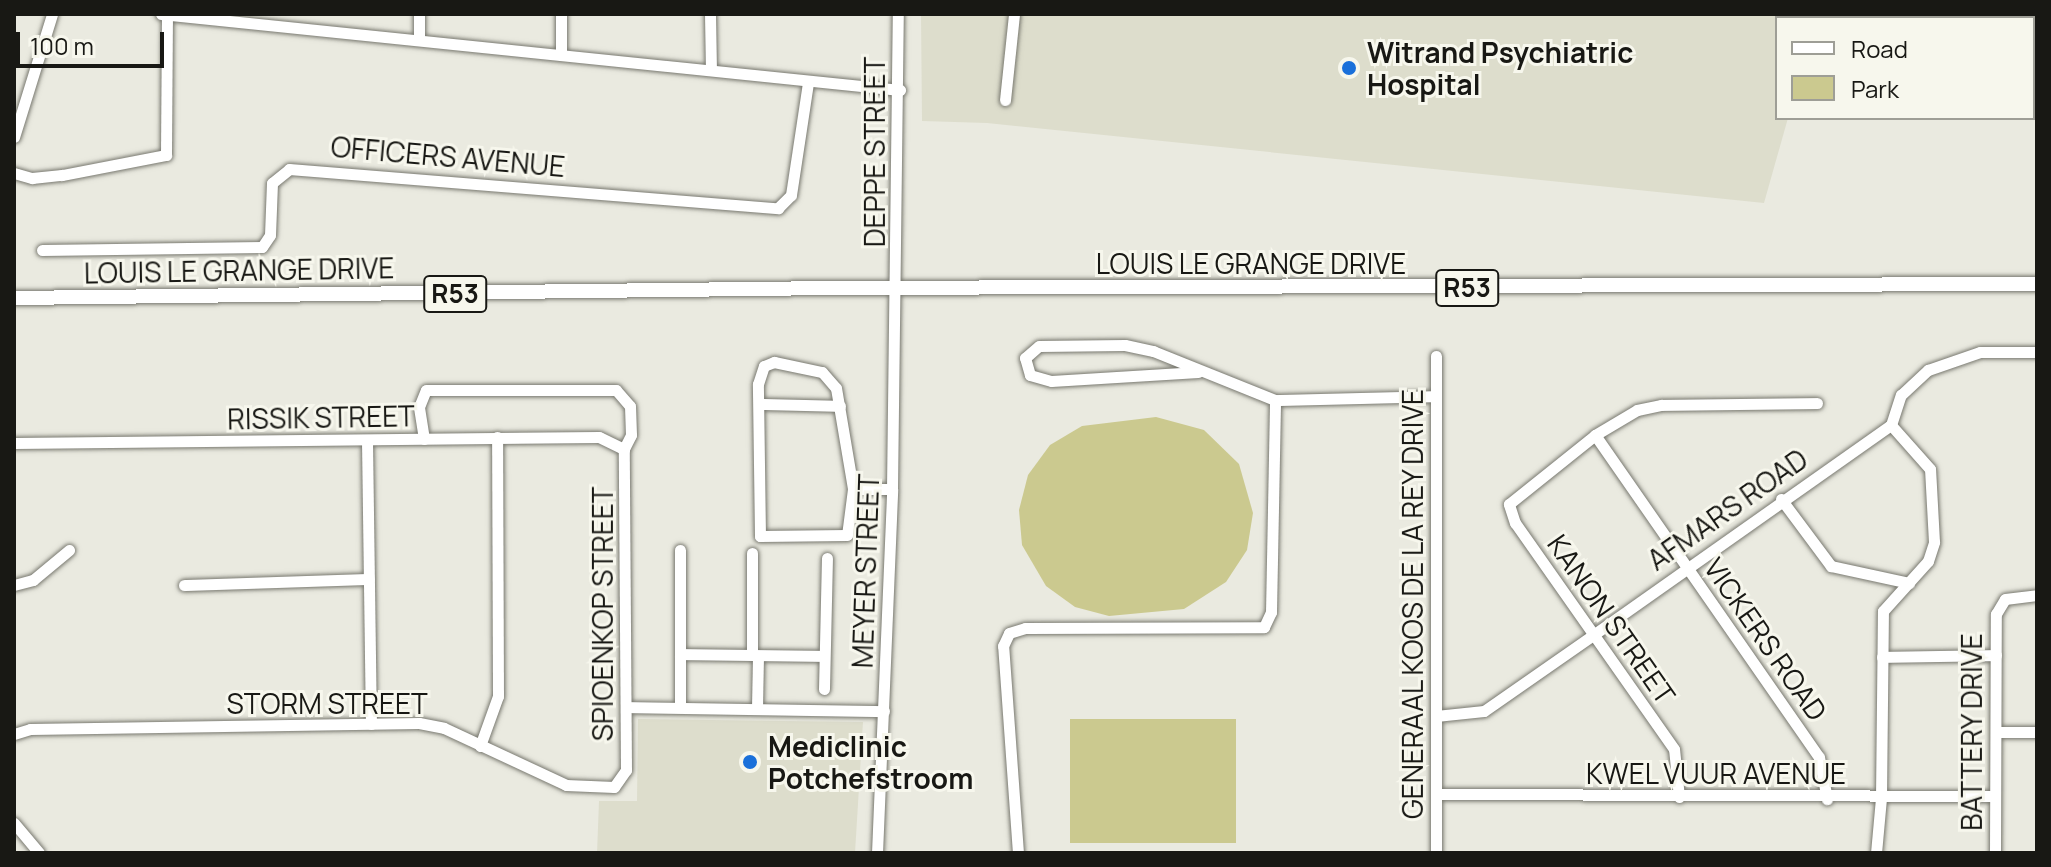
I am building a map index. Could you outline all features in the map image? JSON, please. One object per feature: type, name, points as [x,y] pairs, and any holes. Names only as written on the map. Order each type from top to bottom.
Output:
[{"type":"main road","name":"LOUIS LE GRANGE DRIVE","points":[[14,298],[2037,284]]},
{"type":"street","points":[[14,137],[52,14]]},
{"type":"street","points":[[161,14],[275,19],[419,39],[900,90]]},
{"type":"street","points":[[419,14],[419,39]]},
{"type":"street","points":[[561,14],[561,55]]},
{"type":"street","points":[[710,14],[711,70]]},
{"type":"street","name":"DEPPE STREET","points":[[897,291],[898,14]]},
{"type":"street","points":[[1005,100],[1014,14]]},
{"type":"street","points":[[14,173],[37,178],[166,155],[167,15]]},
{"type":"street","name":"OFFICERS AVENUE","points":[[42,250],[262,247],[270,235],[272,183],[289,169],[778,208],[791,195],[808,82]]},
{"type":"street","name":"MEYER STREET","points":[[877,853],[897,291]]},
{"type":"street","points":[[1198,372],[1051,381],[1030,375],[1025,358],[1039,346],[1125,345],[1153,351],[1198,372],[1275,400],[1436,396]]},
{"type":"street","points":[[1876,853],[1881,798],[1883,611],[1932,552],[1932,478],[1924,459],[1891,425],[1901,395],[1928,370],[1980,352],[2037,352]]},
{"type":"street","name":"GENERAAL KOOS DE LA REY DRIVE","points":[[1436,356],[1436,853]]},
{"type":"street","points":[[774,362],[822,372],[836,388],[840,406],[853,489],[847,535],[760,536],[760,371],[774,362]]},
{"type":"street","name":"SPIOENKOP STREET","points":[[424,439],[419,407],[426,390],[616,390],[630,406],[631,435],[624,449],[624,778]]},
{"type":"street","points":[[1018,853],[1004,638],[1025,628],[1264,627],[1271,612],[1275,400]]},
{"type":"street","points":[[1595,435],[1637,410],[1661,405],[1817,403]]},
{"type":"street","points":[[759,404],[840,406]]},
{"type":"street","name":"AFMARS ROAD","points":[[1436,716],[1484,711],[1781,499],[1891,425]]},
{"type":"street","name":"KANON STREET","points":[[1595,435],[1511,500],[1513,518],[1674,749],[1679,797]]},
{"type":"street","name":"VICKERS ROAD","points":[[1595,435],[1819,757],[1827,799]]},
{"type":"street","points":[[480,746],[498,696],[497,437]]},
{"type":"street","name":"RISSIK STREET","points":[[14,443],[609,438],[624,449]]},
{"type":"street","points":[[367,441],[371,724]]},
{"type":"street","points":[[853,489],[892,489]]},
{"type":"street","points":[[1781,499],[1827,564],[1909,583]]},
{"type":"street","points":[[14,585],[33,580],[69,550]]},
{"type":"street","points":[[680,550],[680,707]]},
{"type":"street","points":[[752,553],[757,708]]},
{"type":"street","points":[[824,689],[827,558]]},
{"type":"street","points":[[184,585],[369,579]]},
{"type":"street","name":"BATTERY DRIVE","points":[[1995,853],[1999,605],[2015,595],[2037,595]]},
{"type":"street","points":[[680,654],[824,656]]},
{"type":"street","points":[[1882,657],[1996,655]]},
{"type":"street","points":[[626,707],[884,711]]},
{"type":"street","name":"STORM STREET","points":[[14,734],[30,729],[435,725],[566,785],[614,787],[624,778]]},
{"type":"street","points":[[1996,732],[2037,732]]},
{"type":"street","name":"KWEL VUUR AVENUE","points":[[1436,794],[1827,799],[1995,796]]},
{"type":"street","points":[[14,823],[39,853]]},
{"type":"shaded area","name":"Witrand Psychiatric Hospital","points":[[921,14],[1819,14],[1775,16],[1775,120],[1787,120],[1764,203],[987,123],[922,121]]},
{"type":"shaded area","name":"Mediclinic Potchefstroom","points":[[638,719],[863,722],[855,853],[597,853],[599,801],[637,801]]},
{"type":"green space","points":[[1156,417],[1204,430],[1239,464],[1253,513],[1247,550],[1226,582],[1184,609],[1109,616],[1075,607],[1046,586],[1022,545],[1019,510],[1028,475],[1050,445],[1082,426]]},
{"type":"green space","points":[[1070,719],[1236,719],[1236,843],[1070,843]]},
{"type":"place","name":"Witrand Psychiatric Hospital","points":[[1349,68]]},
{"type":"place","name":"Mediclinic Potchefstroom","points":[[750,762]]}]
